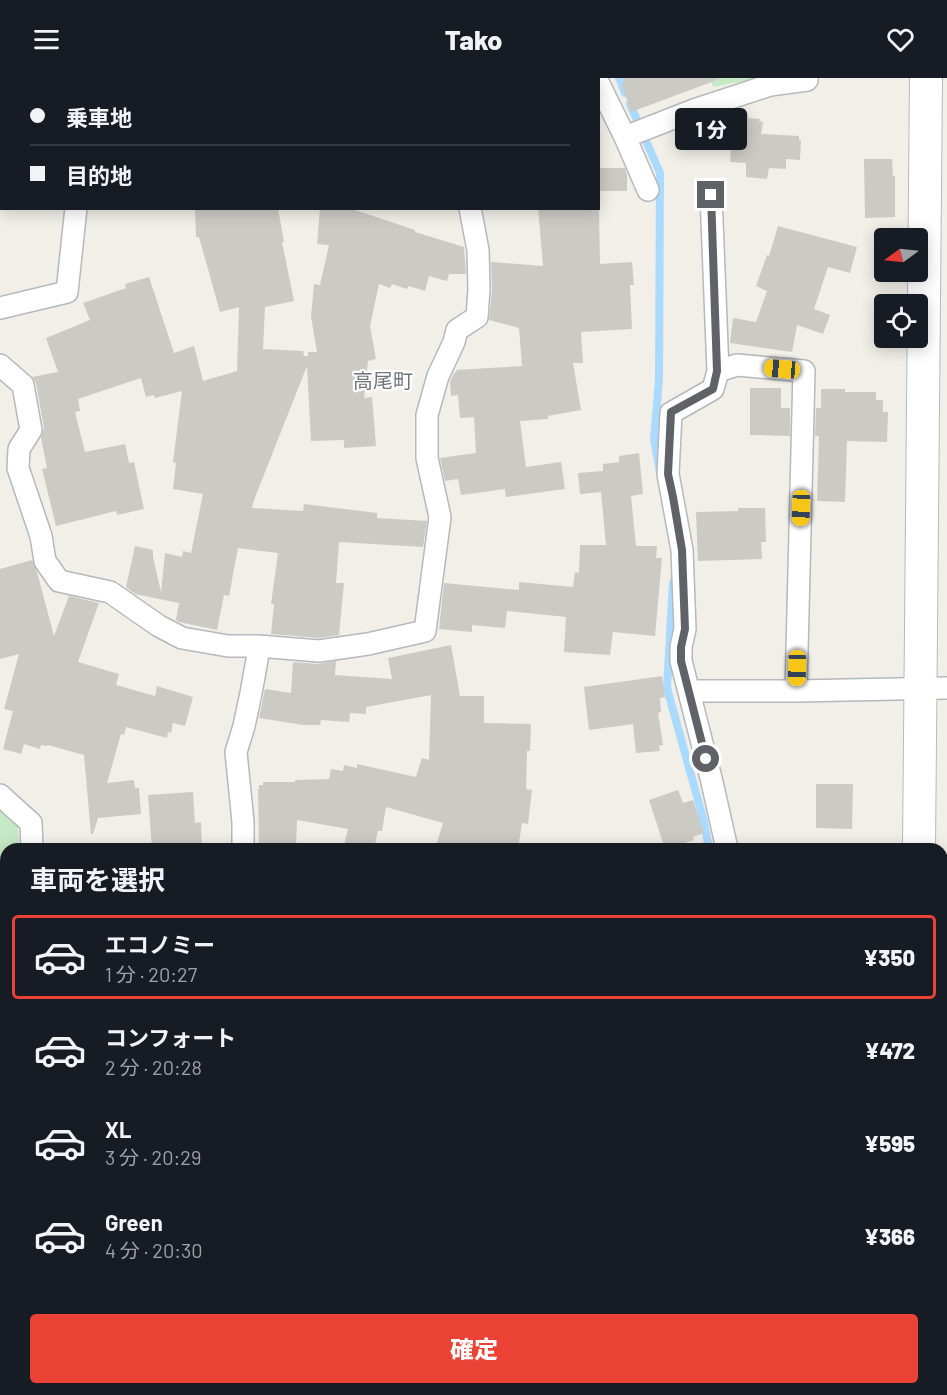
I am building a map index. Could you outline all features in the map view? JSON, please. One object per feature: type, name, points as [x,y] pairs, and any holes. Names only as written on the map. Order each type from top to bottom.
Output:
[{"type":"street","points":[[625,137],[694,110],[770,85],[807,80],[807,78]]},
{"type":"street","points":[[920,843],[934,688],[926,78]]},
{"type":"street","points":[[600,84],[648,190]]},
{"type":"street","points":[[711,195],[717,371],[713,389],[671,412],[668,474],[682,550],[685,629],[681,661],[726,843]]},
{"type":"street","points":[[0,308],[66,292],[76,210]]},
{"type":"street","points":[[0,365],[23,385],[32,430],[19,449],[18,468],[41,536],[45,561],[59,581],[110,592],[159,627],[182,638],[228,646],[319,651],[368,644],[425,631],[441,517],[427,458],[427,415],[438,376],[454,342],[457,330],[477,317],[478,250],[470,210]]},
{"type":"street","points":[[717,371],[737,365],[804,371],[796,691]]},
{"type":"street","points":[[243,843],[236,752],[251,693],[258,646]]},
{"type":"street","points":[[690,691],[934,688]]},
{"type":"street","points":[[0,795],[31,823],[32,843]]},
{"type":"green space","points":[[710,78],[759,78],[713,87]]},
{"type":"green space","points":[[0,809],[18,826],[19,843],[0,843]]},
{"type":"building","points":[[623,78],[717,78],[717,80],[631,112],[621,83],[624,82]]},
{"type":"building","points":[[725,113],[748,113],[748,118],[760,119],[759,121],[763,122],[761,134],[799,136],[801,140],[800,160],[786,159],[786,169],[769,168],[767,179],[746,177],[746,163],[730,162],[731,148],[723,148]]},
{"type":"building","points":[[864,159],[892,159],[893,176],[895,176],[895,217],[865,218]]},
{"type":"building","points":[[600,168],[625,168],[627,191],[600,191]]},
{"type":"building","points":[[195,210],[278,210],[284,242],[282,242],[294,301],[265,307],[263,349],[303,351],[304,356],[308,356],[308,352],[317,352],[311,317],[314,284],[320,285],[329,245],[317,244],[320,210],[355,210],[464,247],[466,274],[449,274],[447,281],[429,276],[425,291],[409,286],[407,289],[392,284],[390,288],[379,284],[370,326],[376,359],[368,361],[364,398],[372,397],[376,446],[344,448],[344,440],[311,441],[307,366],[254,500],[252,508],[303,511],[304,504],[377,513],[377,518],[427,521],[423,547],[339,542],[336,583],[344,583],[339,635],[319,638],[271,634],[274,604],[271,604],[278,553],[238,548],[229,596],[224,595],[217,630],[179,622],[176,620],[179,603],[135,594],[126,587],[135,546],[153,550],[161,592],[165,553],[182,557],[183,551],[191,553],[203,494],[173,489],[176,463],[173,462],[182,391],[155,398],[154,395],[146,397],[141,378],[78,399],[80,411],[75,412],[85,452],[125,444],[129,463],[134,462],[144,509],[117,515],[116,511],[56,526],[42,469],[47,468],[41,438],[44,428],[36,383],[32,377],[58,372],[46,338],[90,320],[83,303],[126,288],[125,284],[149,277],[174,353],[194,346],[203,381],[237,371],[239,307],[220,312],[199,237],[196,237]]},
{"type":"building","points":[[538,210],[599,210],[600,264],[632,262],[634,285],[630,285],[632,329],[581,332],[583,363],[573,363],[581,410],[548,416],[548,419],[520,421],[526,467],[561,462],[565,489],[506,497],[505,489],[461,495],[458,479],[445,481],[440,458],[476,453],[474,417],[460,418],[458,395],[451,396],[450,382],[454,373],[457,372],[456,370],[522,366],[519,328],[489,320],[492,290],[491,262],[543,266]]},
{"type":"building","points":[[778,226],[857,247],[850,273],[828,267],[814,309],[830,315],[823,334],[797,325],[792,352],[730,343],[733,318],[756,322],[767,291],[756,286],[767,255],[769,256]]},
{"type":"building","points":[[750,388],[781,388],[781,408],[790,408],[790,436],[750,435]]},
{"type":"building","points":[[821,389],[876,392],[876,400],[883,400],[883,412],[888,412],[887,442],[847,441],[845,502],[817,501],[819,436],[815,436],[816,408],[821,408]]},
{"type":"building","points":[[639,453],[643,494],[631,496],[636,546],[657,546],[656,558],[662,558],[655,636],[613,632],[610,655],[564,652],[566,617],[507,611],[505,628],[472,625],[472,632],[439,629],[444,583],[519,590],[519,582],[573,587],[575,572],[579,573],[580,545],[606,545],[601,492],[580,494],[578,473],[603,471],[603,464],[619,462],[619,456]]},
{"type":"building","points":[[738,508],[765,508],[766,542],[761,542],[762,559],[698,561],[696,512],[738,511]]},
{"type":"building","points":[[32,560],[54,636],[69,596],[99,603],[78,662],[119,674],[116,685],[155,696],[157,686],[193,697],[185,726],[173,723],[171,733],[168,732],[167,738],[126,727],[124,735],[121,734],[107,783],[134,780],[135,788],[139,788],[141,814],[98,818],[93,834],[91,834],[84,755],[48,745],[41,745],[40,749],[24,744],[21,754],[3,749],[13,711],[4,709],[19,654],[0,659],[0,569]]},
{"type":"building","points":[[451,645],[460,696],[484,696],[484,723],[531,724],[530,751],[527,751],[526,789],[532,790],[528,824],[522,823],[519,843],[437,843],[443,823],[386,807],[382,831],[378,831],[375,843],[344,843],[348,829],[297,820],[296,843],[259,843],[258,789],[263,782],[329,779],[331,769],[343,771],[344,765],[357,768],[357,764],[416,777],[422,758],[429,760],[431,695],[366,707],[366,714],[350,713],[349,722],[321,720],[320,725],[303,725],[259,718],[265,689],[291,693],[293,662],[318,664],[336,661],[335,675],[392,679],[388,658]]},
{"type":"building","points":[[662,676],[665,697],[660,698],[661,712],[658,713],[663,745],[659,746],[660,751],[636,753],[633,724],[589,730],[584,687]]},
{"type":"building","points":[[816,784],[853,784],[852,829],[816,828]]},
{"type":"building","points":[[678,790],[683,803],[693,800],[704,833],[684,843],[663,843],[649,800]]},
{"type":"building","points":[[193,792],[195,823],[201,822],[202,843],[152,843],[148,795]]},
{"type":"waterway","points":[[619,78],[625,93]]},
{"type":"waterway","points":[[630,104],[660,173],[659,379],[654,439],[660,472]]},
{"type":"waterway","points":[[673,582],[667,688],[708,843]]},
{"type":"district","name":"高尾町","points":[[383,381]]},
{"type":"route","points":[[706,759],[681,661],[685,629],[682,550],[668,474],[671,412],[713,389],[717,371],[711,195]]}]
